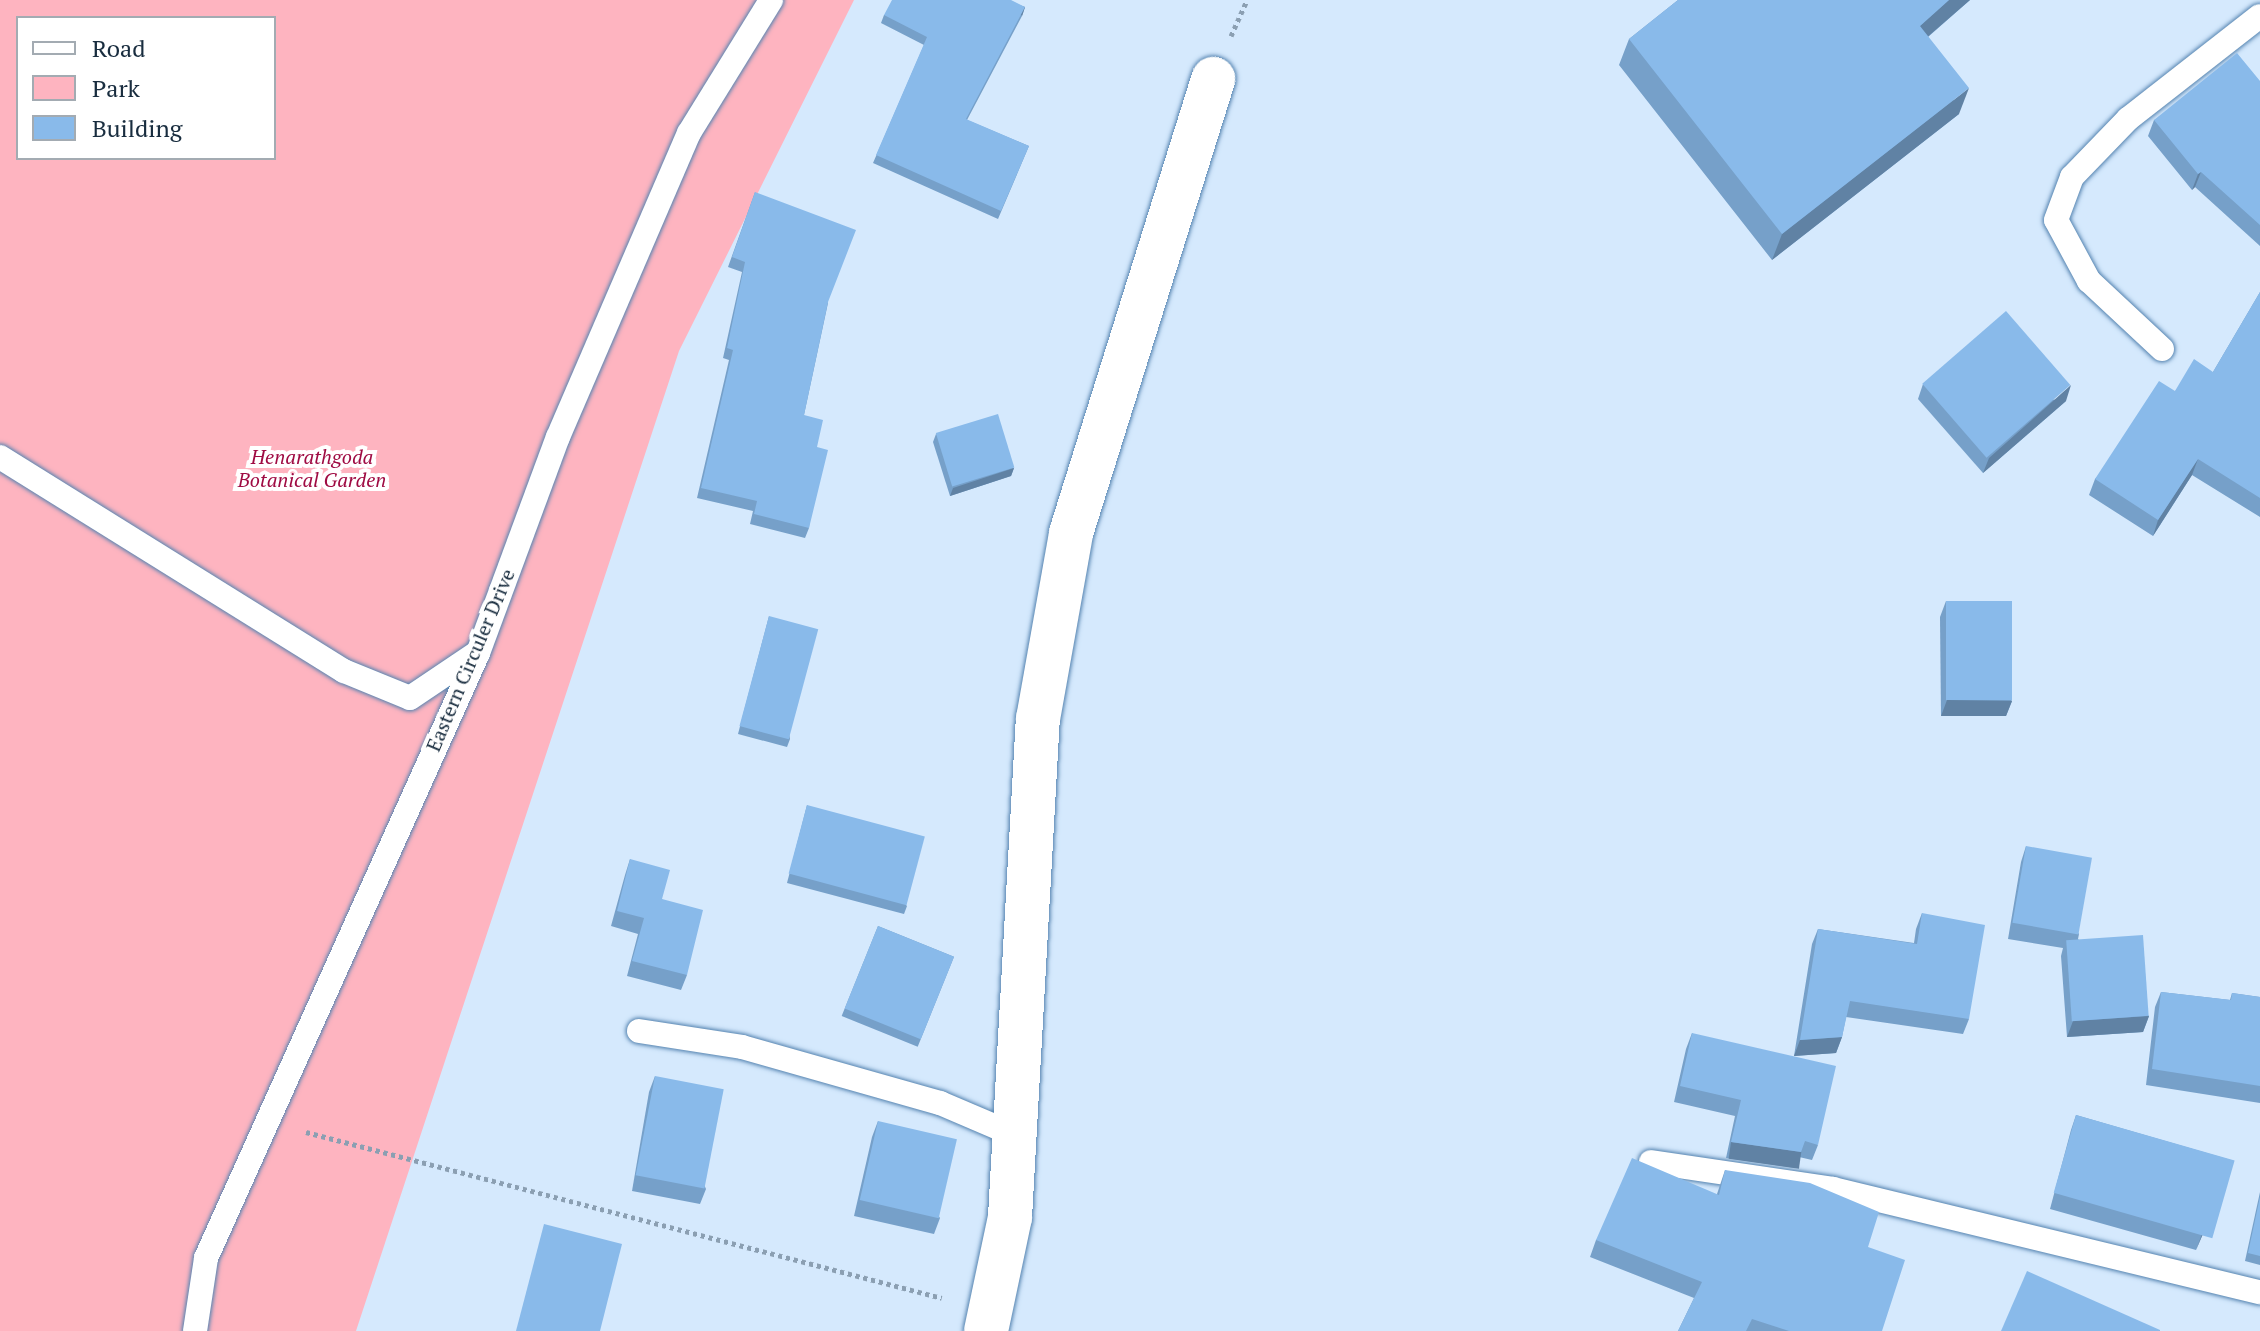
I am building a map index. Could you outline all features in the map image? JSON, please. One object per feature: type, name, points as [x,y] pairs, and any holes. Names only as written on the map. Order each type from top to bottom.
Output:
[{"type":"street","points":[[988,1321],[1010,1217],[1038,719],[1071,533],[1213,79]]},
{"type":"lane","name":"Eastern Circuler Drive","points":[[195,1331],[206,1258],[478,653],[558,437],[689,133],[771,0]]},
{"type":"lane","points":[[2162,349],[2089,281],[2056,220],[2072,177],[2128,119],[2260,16]]},
{"type":"lane","points":[[0,457],[344,671],[410,698],[478,653]]},
{"type":"lane","points":[[639,1031],[742,1047],[940,1103],[1015,1135]]},
{"type":"lane","points":[[1651,1162],[1833,1189],[2260,1292]]},
{"type":"path","points":[[267,1121],[988,1321]]},
{"type":"green space","name":"Henarathgoda Botanical Garden","points":[[0,0],[854,0],[679,351],[356,1331],[0,1331]]},
{"type":"building","points":[[892,0],[1011,0],[1025,7],[966,119],[1029,146],[1001,211],[876,155],[927,37],[884,15]]},
{"type":"building","points":[[1678,0],[1949,0],[1920,26],[1969,88],[1782,234],[1629,39]]},
{"type":"building","points":[[2237,53],[2260,81],[2260,225],[2201,172],[2198,174],[2154,120]]},
{"type":"building","points":[[755,192],[856,230],[828,302],[804,415],[823,420],[817,447],[828,450],[809,528],[754,514],[757,501],[701,488],[733,350],[727,348],[745,262],[732,257]]},
{"type":"building","points":[[2260,292],[2260,498],[2198,459],[2158,520],[2095,479],[2159,381],[2175,391],[2194,359],[2213,372]]},
{"type":"building","points":[[2006,311],[2070,385],[1987,458],[1922,384]]},
{"type":"building","points":[[998,414],[1014,468],[952,487],[936,433]]},
{"type":"building","points":[[1946,601],[2012,601],[2012,700],[1946,700]]},
{"type":"building","points":[[769,616],[818,629],[789,739],[739,726]]},
{"type":"building","points":[[807,805],[925,837],[906,905],[789,874]]},
{"type":"building","points":[[2026,846],[2092,858],[2078,934],[2012,923]]},
{"type":"building","points":[[630,859],[670,870],[662,899],[703,910],[687,975],[632,961],[644,918],[617,911]]},
{"type":"building","points":[[1922,913],[1985,925],[1969,1019],[1850,1001],[1842,1037],[1800,1040],[1818,929],[1917,944]]},
{"type":"building","points":[[878,926],[954,957],[921,1039],[845,1009]]},
{"type":"building","points":[[2143,935],[2149,1016],[2072,1021],[2066,940]]},
{"type":"building","points":[[2161,992],[2231,1000],[2232,993],[2260,997],[2260,1086],[2152,1069]]},
{"type":"building","points":[[1692,1033],[1836,1066],[1818,1145],[1805,1141],[1801,1152],[1731,1142],[1741,1100],[1680,1086]]},
{"type":"building","points":[[655,1076],[724,1089],[704,1189],[636,1175]]},
{"type":"building","points":[[2076,1115],[2235,1160],[2212,1238],[2054,1193]]},
{"type":"building","points":[[878,1121],[957,1139],[939,1218],[860,1200]]},
{"type":"building","points":[[1632,1158],[1719,1195],[1725,1170],[1810,1183],[1879,1212],[1868,1247],[1905,1260],[1882,1331],[1789,1331],[1752,1319],[1746,1331],[1678,1331],[1702,1282],[1596,1240]]},
{"type":"building","points":[[2260,1197],[2260,1256],[2248,1253]]},
{"type":"building","points":[[544,1224],[622,1244],[600,1331],[516,1331]]},
{"type":"building","points":[[2027,1271],[2160,1330],[2160,1331],[2001,1331]]}]
